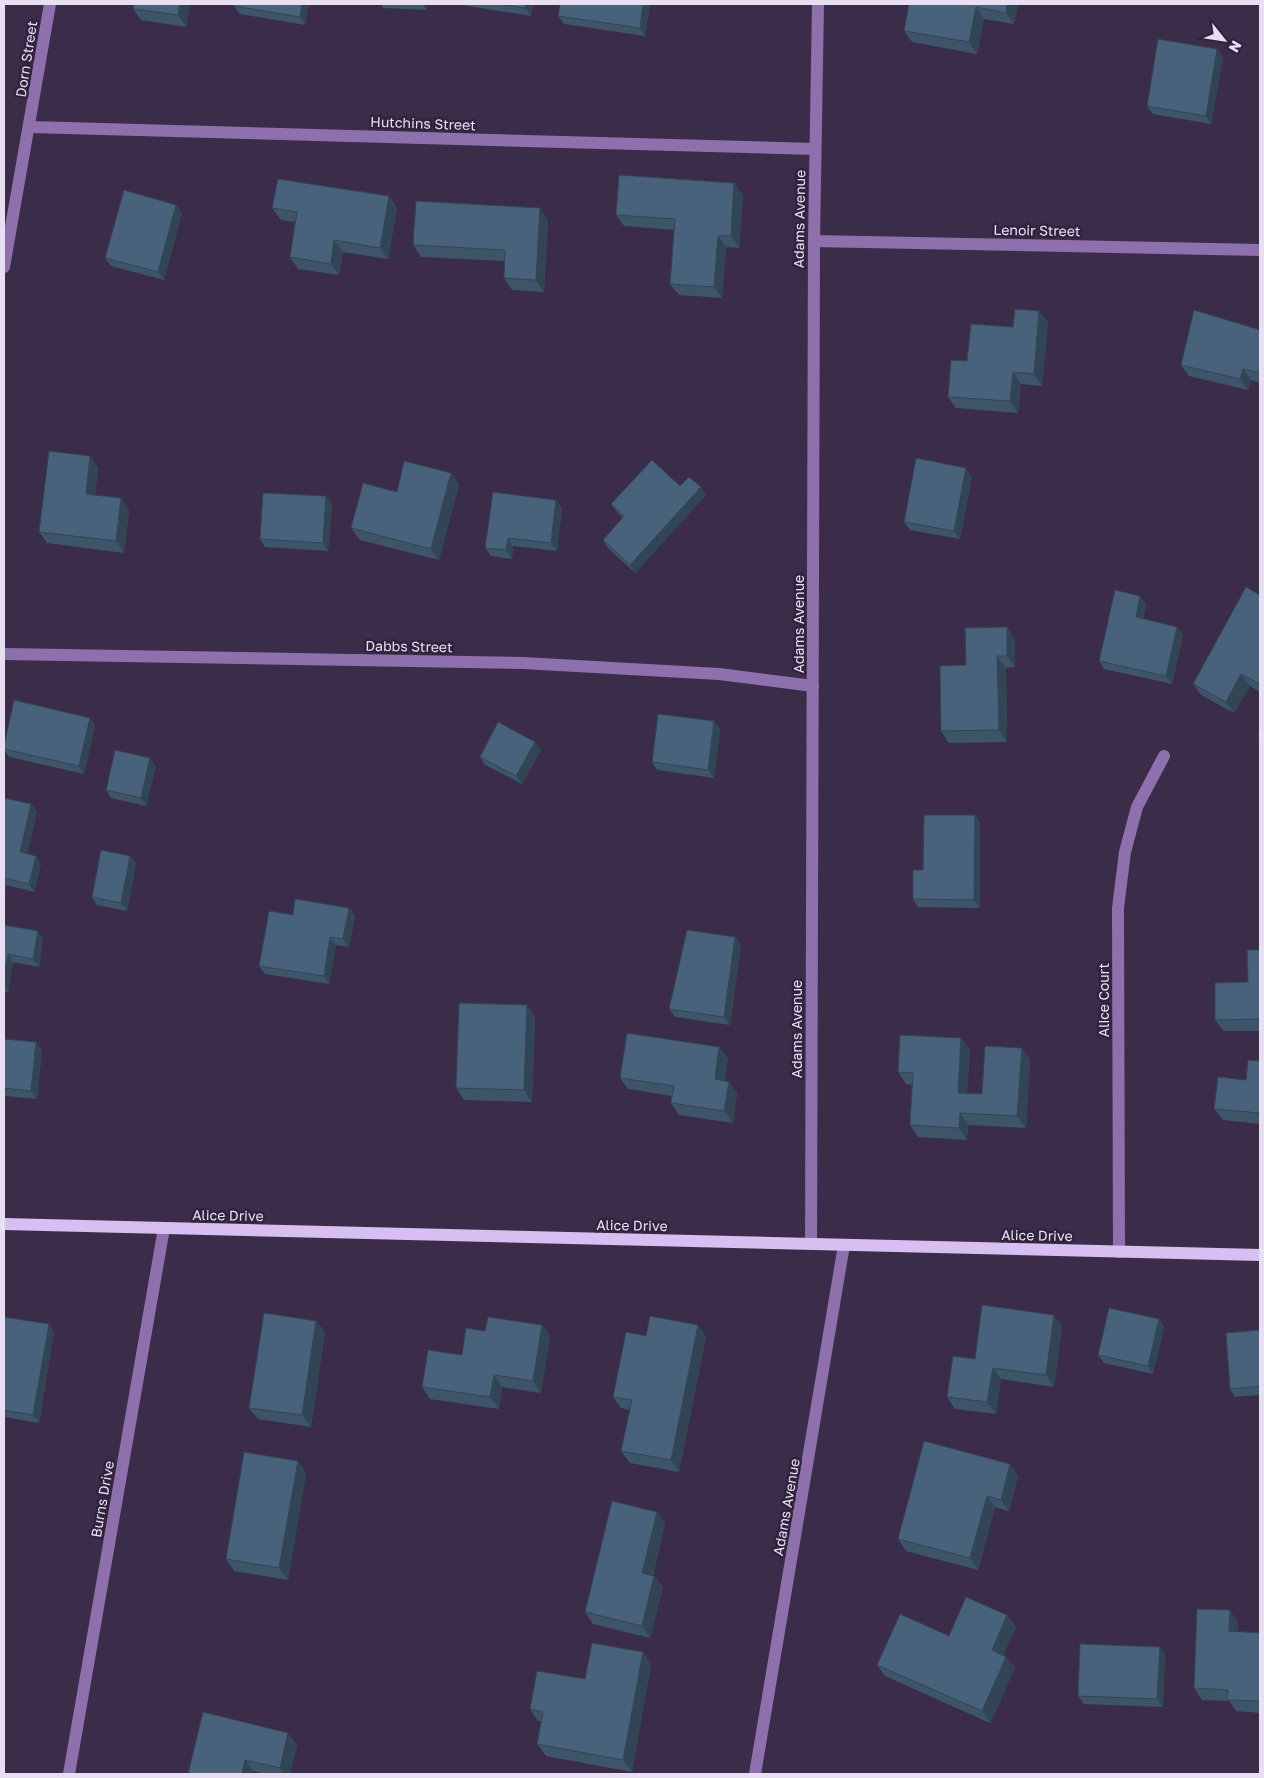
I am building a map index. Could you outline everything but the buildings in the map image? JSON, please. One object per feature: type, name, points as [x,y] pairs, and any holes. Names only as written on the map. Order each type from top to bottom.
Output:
[{"type":"main road","name":"Alice Drive","points":[[4,1224],[1260,1255]]},
{"type":"street","name":"Dorn Street","points":[[4,267],[50,4]]},
{"type":"street","name":"Adams Avenue","points":[[811,1244],[814,241],[818,4]]},
{"type":"street","name":"Hutchins Street","points":[[30,127],[815,149]]},
{"type":"street","name":"Lenoir Street","points":[[814,241],[1260,250]]},
{"type":"street","name":"Dabbs Street","points":[[4,654],[523,663],[719,674],[813,686]]},
{"type":"street","name":"Alice Court","points":[[1119,1252],[1118,908],[1125,852],[1137,807],[1164,756]]},
{"type":"street","name":"Burns Drive","points":[[70,1774],[164,1228]]},
{"type":"street","name":"Adams Avenue","points":[[755,1774],[844,1245]]}]
